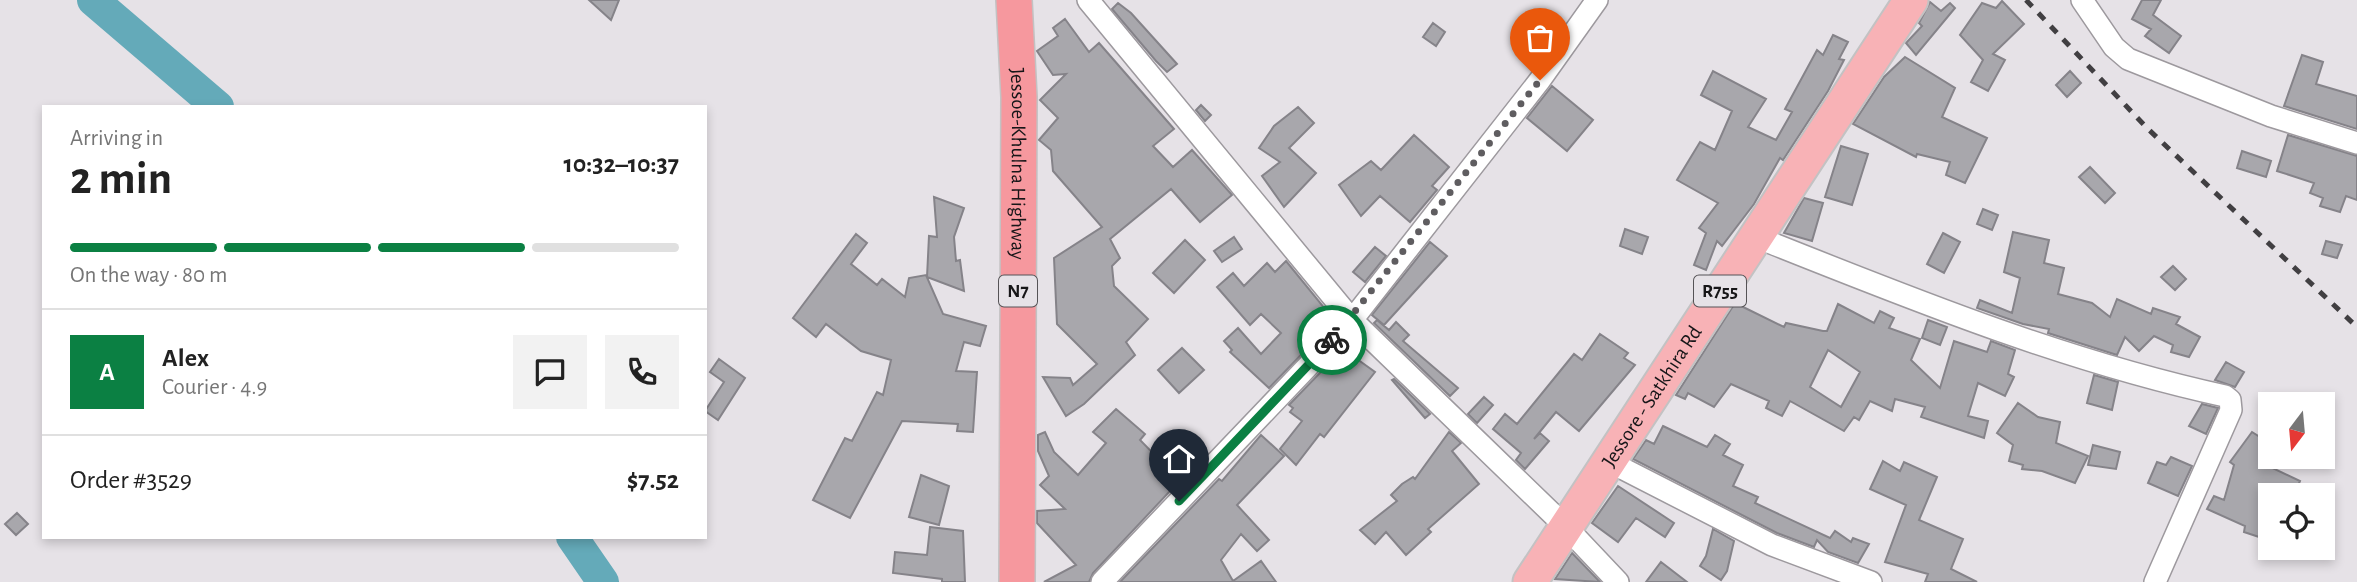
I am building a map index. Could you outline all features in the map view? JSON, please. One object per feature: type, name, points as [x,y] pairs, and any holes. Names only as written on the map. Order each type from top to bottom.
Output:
[{"type":"highway","name":"Jessoe-Khulna Highway","points":[[1014,0],[1019,97],[1017,582]]},
{"type":"main road","name":"Jessore - Satkhira Rd","points":[[1530,582],[1911,0]]},
{"type":"street","points":[[1088,0],[1352,320],[1566,527],[1618,582]]},
{"type":"street","points":[[1102,582],[1352,320],[1540,80],[1597,0]]},
{"type":"street","points":[[2082,0],[2114,47],[2129,59],[2270,116],[2357,143]]},
{"type":"street","points":[[1756,237],[1931,306],[2150,380],[2225,396],[2230,400],[2231,410],[2155,582]]},
{"type":"street","points":[[1608,461],[1772,545],[1871,582]]},
{"type":"building","points":[[589,0],[619,0],[611,20]]},
{"type":"building","points":[[2142,0],[2161,0],[2153,15],[2181,36],[2169,53],[2145,36],[2151,29],[2132,19]]},
{"type":"building","points":[[2002,1],[2024,24],[1993,54],[2005,60],[1988,91],[1971,82],[1983,60],[1960,35],[1982,3],[1996,8]]},
{"type":"building","points":[[1930,2],[1941,11],[1950,3],[1955,8],[1916,55],[1906,43],[1922,26],[1919,23]]},
{"type":"building","points":[[1118,3],[1131,13],[1177,64],[1167,72],[1156,61],[1112,9]]},
{"type":"building","points":[[1065,19],[1089,52],[1099,43],[1174,129],[1153,146],[1173,167],[1192,150],[1232,195],[1200,222],[1171,189],[1110,239],[1120,258],[1112,266],[1114,286],[1148,319],[1126,342],[1135,355],[1084,404],[1066,416],[1043,377],[1070,378],[1073,385],[1097,364],[1057,324],[1054,258],[1102,227],[1053,171],[1051,150],[1039,140],[1058,118],[1040,100],[1066,74],[1053,75],[1037,51],[1058,36],[1053,28]]},
{"type":"building","points":[[1433,23],[1445,32],[1436,46],[1423,37]]},
{"type":"building","points":[[1537,29],[1551,41],[1532,65],[1517,52]]},
{"type":"building","points":[[1833,35],[1848,42],[1839,59],[1844,60],[1828,91],[1783,160],[1780,158],[1754,204],[1722,246],[1717,241],[1706,270],[1694,265],[1706,233],[1699,228],[1718,203],[1677,180],[1700,142],[1715,150],[1732,111],[1701,95],[1713,71],[1766,99],[1748,127],[1776,140],[1792,112],[1785,109],[1817,50],[1823,55]]},
{"type":"building","points":[[2302,55],[2323,62],[2316,84],[2357,96],[2357,129],[2284,106]]},
{"type":"building","points":[[1905,57],[1955,88],[1942,117],[1987,138],[1965,183],[1946,175],[1950,162],[1917,154],[1916,157],[1853,124],[1884,77]]},
{"type":"building","points":[[2070,71],[2081,83],[2067,97],[2056,85]]},
{"type":"building","points":[[1552,86],[1593,120],[1567,151],[1527,118]]},
{"type":"building","points":[[1201,105],[1211,115],[1205,121],[1196,110]]},
{"type":"building","points":[[1298,107],[1314,123],[1289,148],[1316,173],[1284,207],[1262,176],[1280,162],[1259,148],[1274,126]]},
{"type":"building","points":[[1414,135],[1449,167],[1432,186],[1437,190],[1410,222],[1380,196],[1361,216],[1339,185],[1371,161],[1381,170]]},
{"type":"building","points":[[2288,135],[2357,156],[2357,200],[2346,196],[2340,212],[2320,206],[2323,198],[2310,193],[2314,183],[2277,171]]},
{"type":"building","points":[[1841,146],[1868,154],[1852,205],[1825,197]]},
{"type":"building","points":[[2242,151],[2271,161],[2266,177],[2237,168]]},
{"type":"building","points":[[2090,167],[2115,193],[2105,203],[2079,177]]},
{"type":"building","points":[[934,197],[964,208],[954,237],[956,261],[960,260],[964,291],[927,277],[929,236],[937,237]]},
{"type":"building","points":[[1804,198],[1823,203],[1812,241],[1784,233]]},
{"type":"building","points":[[1983,209],[1998,215],[1992,230],[1977,224]]},
{"type":"building","points":[[1625,229],[1648,237],[1642,254],[1620,246]]},
{"type":"building","points":[[2013,232],[2049,240],[2044,263],[2064,268],[2058,294],[2092,303],[2110,317],[2117,299],[2151,314],[2153,308],[2180,317],[2176,324],[2200,337],[2189,357],[2171,352],[2173,345],[2154,336],[2139,351],[2125,337],[2117,355],[2048,333],[2049,329],[2023,324],[1977,308],[1980,300],[2012,313],[2020,278],[2004,272]]},
{"type":"building","points":[[1943,233],[1960,242],[1944,273],[1927,264]]},
{"type":"building","points":[[856,234],[867,243],[851,264],[877,285],[882,279],[905,297],[909,278],[926,275],[943,314],[986,326],[980,346],[964,342],[956,371],[977,372],[973,432],[957,431],[958,424],[902,421],[850,518],[813,500],[845,438],[852,441],[877,392],[883,395],[891,360],[861,351],[826,324],[816,337],[793,318]]},
{"type":"building","points":[[1234,237],[1242,249],[1222,262],[1214,251]]},
{"type":"building","points":[[1185,240],[1205,260],[1174,293],[1153,273]]},
{"type":"building","points":[[2326,241],[2342,245],[2337,258],[2322,254]]},
{"type":"building","points":[[1430,242],[1447,256],[1384,325],[1372,315]]},
{"type":"building","points":[[1375,247],[1386,256],[1365,282],[1353,272]]},
{"type":"building","points":[[1286,261],[1326,310],[1316,328],[1322,333],[1269,388],[1230,352],[1232,350],[1224,341],[1238,328],[1261,354],[1281,333],[1261,314],[1250,325],[1217,287],[1233,273],[1244,286],[1267,263],[1275,272]]},
{"type":"building","points":[[2173,266],[2186,279],[2175,290],[2161,277]]},
{"type":"building","points":[[1735,303],[1784,327],[1786,323],[1823,331],[1827,331],[1838,304],[1874,323],[1880,311],[1894,318],[1889,328],[1920,339],[1911,360],[1940,388],[1954,341],[1987,352],[1991,341],[2015,350],[2008,374],[2014,377],[2005,396],[1978,383],[1968,416],[1988,421],[1984,438],[1921,417],[1925,407],[1895,399],[1892,411],[1870,401],[1859,420],[1854,417],[1844,431],[1790,401],[1782,416],[1766,408],[1769,401],[1731,384],[1714,407],[1688,393],[1685,399],[1676,395]],"holes":[[[1828,350],[1860,372],[1841,407],[1810,387]]]},
{"type":"building","points":[[1377,320],[1389,330],[1396,322],[1409,335],[1403,341],[1458,388],[1450,396],[1374,323]]},
{"type":"building","points":[[1928,320],[1947,327],[1940,345],[1922,338]]},
{"type":"building","points":[[1600,334],[1628,353],[1624,358],[1635,365],[1579,431],[1556,412],[1534,439],[1540,433],[1549,441],[1525,469],[1516,460],[1521,453],[1493,429],[1505,414],[1517,424],[1574,354],[1582,360]]},
{"type":"building","points":[[1182,348],[1204,370],[1179,393],[1158,370]]},
{"type":"building","points":[[1343,349],[1375,372],[1324,437],[1320,434],[1296,465],[1280,449],[1302,421],[1290,412],[1293,408],[1289,405]]},
{"type":"building","points":[[719,359],[745,378],[718,420],[707,412],[707,408],[724,382],[710,372]]},
{"type":"building","points":[[2226,362],[2244,372],[2235,387],[2215,380]]},
{"type":"building","points":[[2094,375],[2118,382],[2112,410],[2087,403]]},
{"type":"building","points":[[1392,380],[1430,414],[1425,418]]},
{"type":"building","points":[[1484,397],[1493,405],[1477,423],[1468,414]]},
{"type":"building","points":[[2018,403],[2038,417],[2060,422],[2056,443],[2088,456],[2075,483],[2042,471],[2022,469],[2023,465],[2009,461],[2013,445],[1997,433]]},
{"type":"building","points":[[2202,404],[2218,408],[2206,434],[2189,426]]},
{"type":"building","points":[[1116,409],[1145,434],[1140,440],[1179,480],[1184,472],[1186,474],[1093,573],[1089,582],[1044,582],[1076,565],[1037,523],[1037,511],[1065,509],[1040,485],[1049,476],[1038,451],[1038,435],[1045,432],[1054,452],[1078,475],[1106,443],[1093,432]]},
{"type":"building","points":[[1663,426],[1707,447],[1715,435],[1730,444],[1723,455],[1743,465],[1733,486],[1758,497],[1755,503],[1830,538],[1835,531],[1851,542],[1853,538],[1869,544],[1858,563],[1828,552],[1817,540],[1814,547],[1777,533],[1633,459],[1646,440],[1654,444]]},
{"type":"building","points":[[1449,432],[1461,443],[1452,451],[1479,484],[1428,529],[1431,532],[1406,555],[1386,532],[1375,544],[1360,530],[1397,501],[1391,495],[1402,484],[1413,477],[1415,479]]},
{"type":"building","points":[[2252,432],[2258,436],[2258,469],[2274,469],[2300,481],[2258,483],[2258,537],[2244,532],[2245,526],[2207,509],[2214,496],[2224,500],[2234,465],[2230,462]]},
{"type":"building","points":[[1261,435],[1284,456],[1237,505],[1269,540],[1257,551],[1241,534],[1221,560],[1233,581],[1261,561],[1276,582],[1120,582],[1219,479],[1222,481]]},
{"type":"building","points":[[2093,445],[2120,452],[2116,469],[2088,465]]},
{"type":"building","points":[[2171,457],[2192,466],[2178,496],[2148,483],[2157,462],[2166,465]]},
{"type":"building","points":[[1883,461],[1900,471],[1904,462],[1937,477],[1919,520],[1963,539],[1951,569],[1977,582],[1925,582],[1928,574],[1885,562],[1906,505],[1870,489]]},
{"type":"building","points":[[921,475],[949,486],[939,525],[909,517]]},
{"type":"building","points":[[1618,486],[1674,523],[1665,537],[1636,518],[1618,542],[1592,523]]},
{"type":"building","points":[[17,513],[28,524],[16,535],[5,524]]},
{"type":"building","points":[[930,527],[963,531],[965,582],[942,582],[942,579],[893,573],[895,552],[927,555]]},
{"type":"building","points":[[1713,529],[1734,541],[1727,571],[1721,580],[1700,566],[1706,556]]},
{"type":"building","points":[[1572,553],[1600,582],[1555,579]]},
{"type":"building","points":[[1661,562],[1687,582],[1646,582]]},
{"type":"waterway","points":[[93,0],[216,105]]},
{"type":"waterway","points":[[573,539],[603,582]]},
{"type":"railway","points":[[2026,0],[2147,128],[2357,327]]},
{"type":"way so far","points":[[1332,340],[1352,320],[1540,80]]},
{"type":"route","points":[[1179,501],[1332,340]]}]
